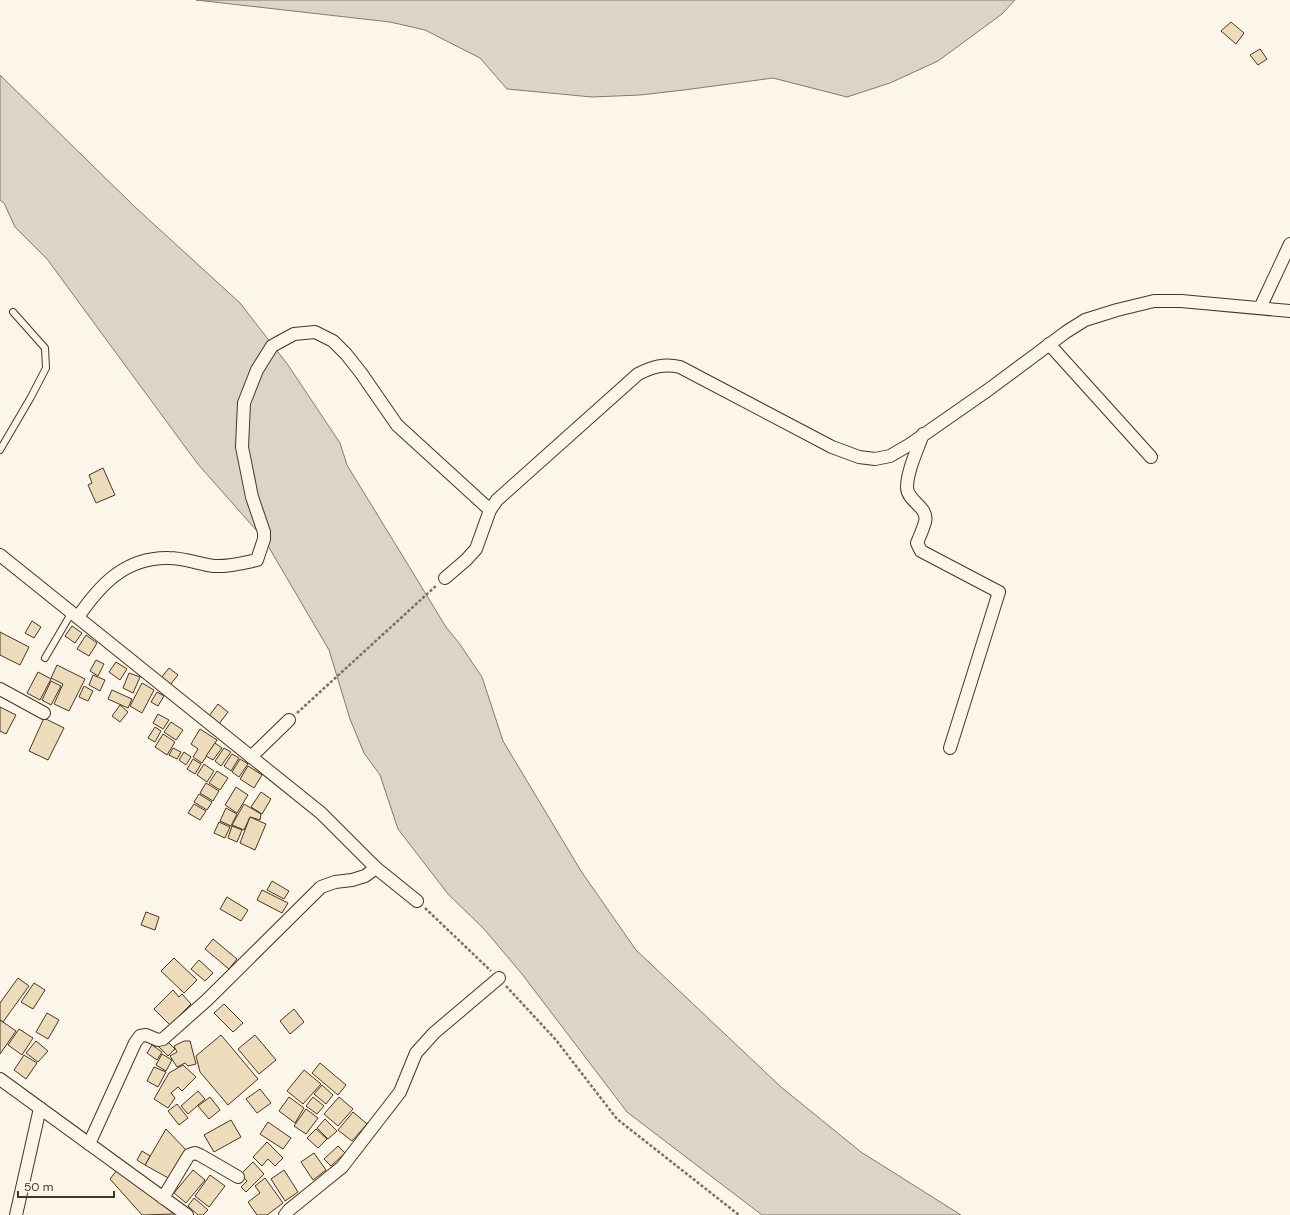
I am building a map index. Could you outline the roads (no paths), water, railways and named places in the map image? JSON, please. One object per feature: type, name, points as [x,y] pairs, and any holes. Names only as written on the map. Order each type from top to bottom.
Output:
[{"type":"street","points":[[1260,308],[1290,244]]},
{"type":"street","points":[[445,578],[466,560],[476,549],[490,510],[506,490],[638,374],[648,368],[671,365],[680,367],[832,446],[859,457],[875,459],[890,456],[988,390],[1049,344],[1085,320],[1116,310],[1154,302],[1180,301],[1290,311]]},
{"type":"street","points":[[75,615],[107,580],[127,567],[147,560],[168,558],[190,560],[214,566],[231,565],[257,560],[264,539],[264,532],[252,497],[242,447],[244,403],[257,370],[272,346],[294,334],[315,332],[333,341],[346,354],[361,373],[397,425],[490,510]]},
{"type":"street","points":[[1049,344],[1151,457]]},
{"type":"street","points":[[923,434],[909,473],[907,489],[913,499],[924,511],[925,521],[917,543],[920,551],[999,592],[950,748]]},
{"type":"street","points":[[0,554],[321,813],[376,868],[418,901]]},
{"type":"street","points":[[0,689],[44,713]]},
{"type":"street","points":[[251,757],[290,720]]},
{"type":"street","points":[[89,1144],[135,1043],[140,1036],[146,1035],[158,1040],[163,1039],[207,1000],[321,887],[335,882],[352,880],[365,876],[376,868]]},
{"type":"street","points":[[285,1215],[342,1166],[400,1092],[416,1053],[434,1033],[499,978]]},
{"type":"street","points":[[0,1079],[187,1215]]},
{"type":"street","points":[[16,1215],[40,1108]]},
{"type":"street","points":[[163,1198],[189,1155],[200,1155],[238,1177]]},
{"type":"lane","points":[[0,450],[46,368],[45,348],[13,312]]},
{"type":"lane","points":[[45,658],[75,615]]}]
